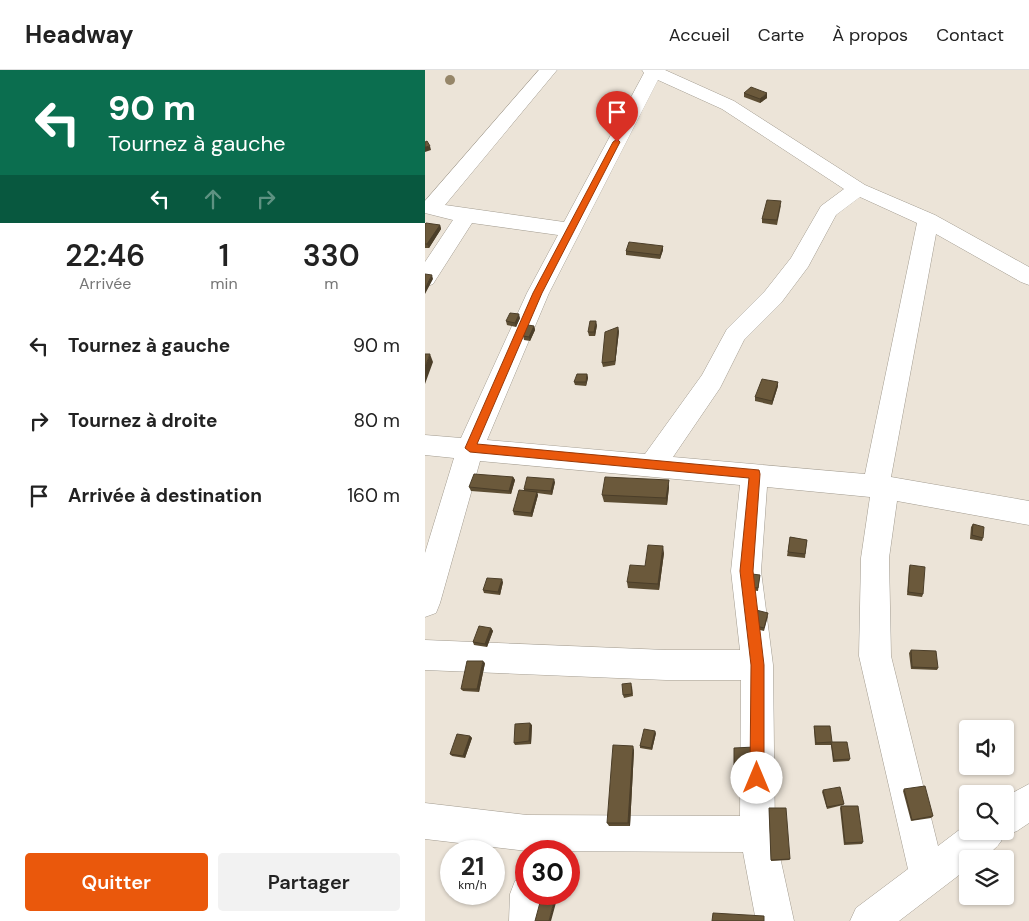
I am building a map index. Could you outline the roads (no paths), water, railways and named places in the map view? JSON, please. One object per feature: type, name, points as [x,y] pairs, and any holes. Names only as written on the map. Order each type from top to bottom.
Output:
[{"type":"street","points":[[548,70],[428,208],[466,216],[570,230]]},
{"type":"street","points":[[425,602],[470,448],[537,293],[653,70],[728,105],[858,189],[928,220],[1029,277]]},
{"type":"street","points":[[653,464],[711,381],[735,335],[773,297],[800,262],[828,210],[858,189]]},
{"type":"street","points":[[425,279],[466,216]]},
{"type":"street","points":[[928,220],[880,487],[875,558],[875,656],[928,876]]},
{"type":"street","points":[[425,445],[653,464],[880,487],[1029,513]]},
{"type":"street","points":[[755,474],[747,571],[757,665],[757,834],[775,921]]},
{"type":"street","points":[[425,655],[666,665],[757,665]]},
{"type":"street","points":[[1014,812],[1029,801]]},
{"type":"street","points":[[425,821],[517,840]]},
{"type":"street","points":[[580,840],[757,834]]},
{"type":"street","points":[[869,921],[976,840]]},
{"type":"street","points":[[527,905],[528,921]]}]
